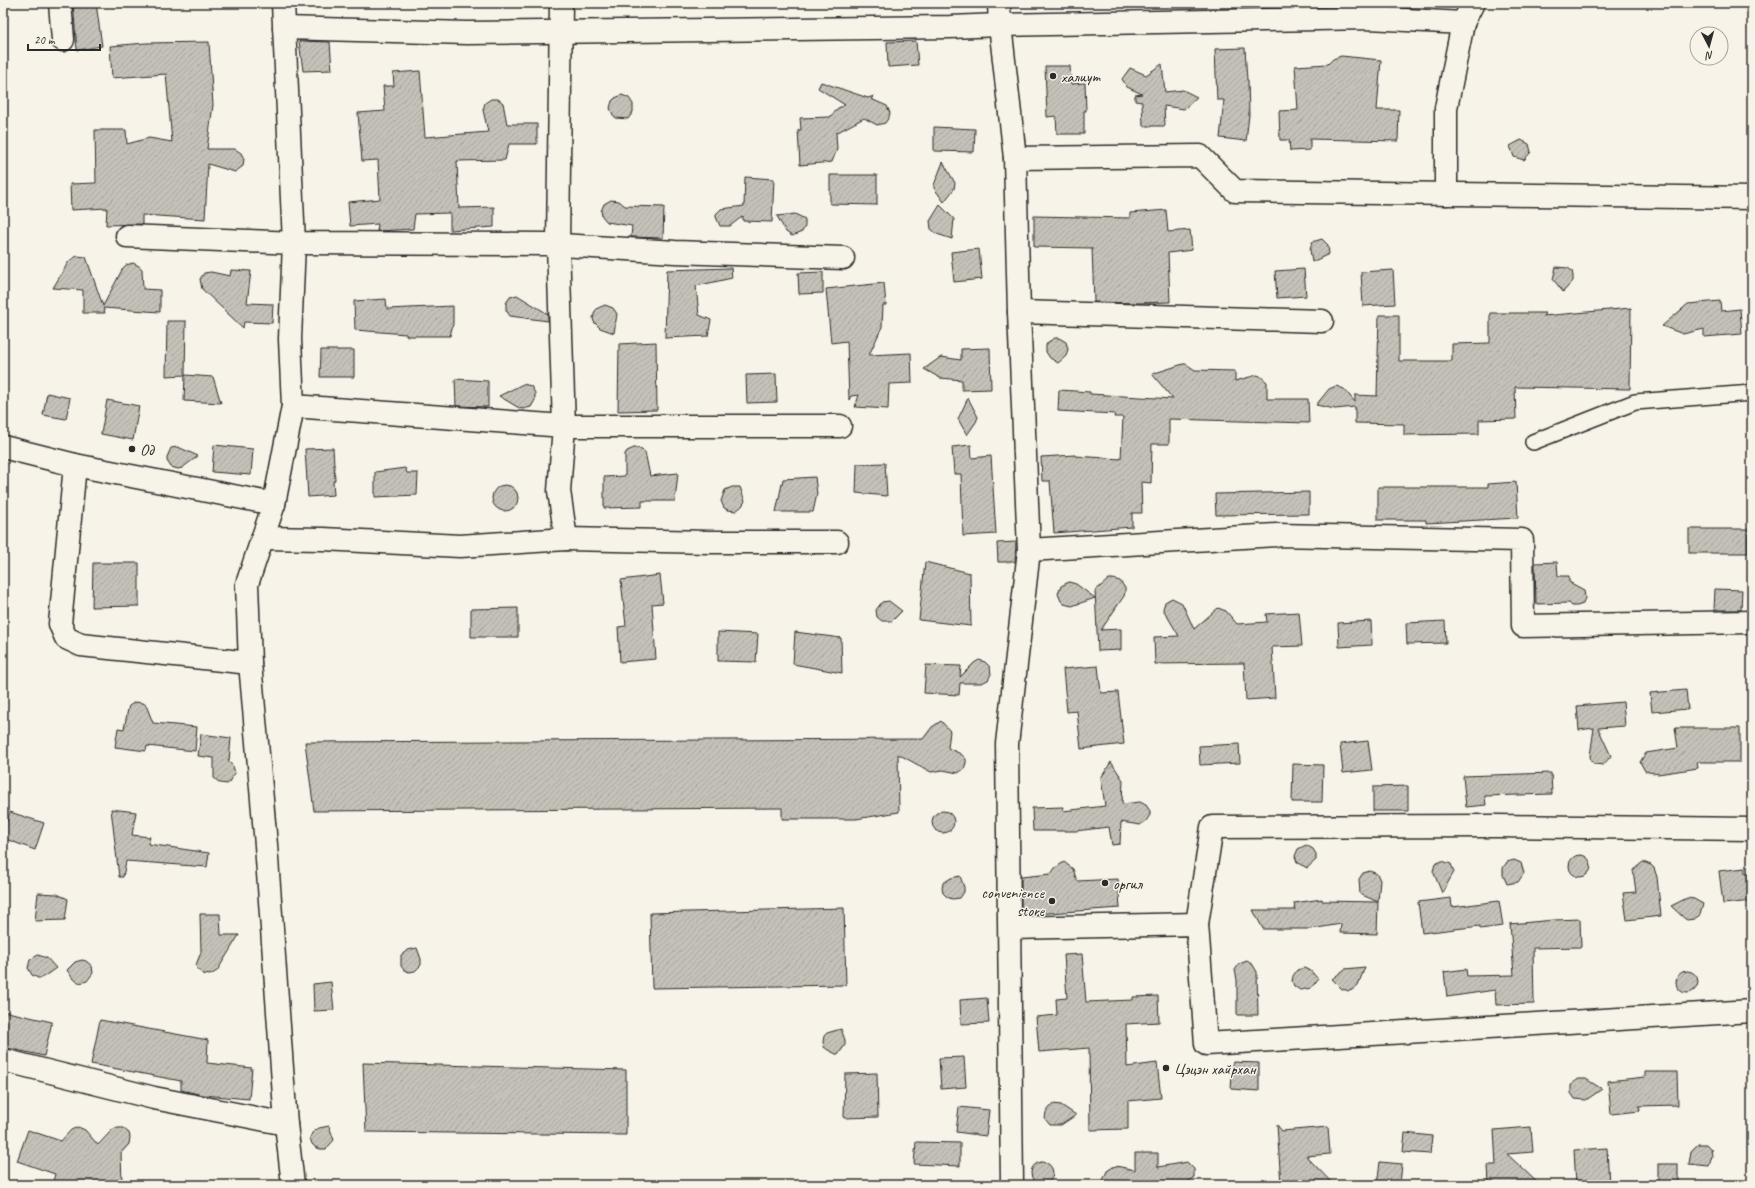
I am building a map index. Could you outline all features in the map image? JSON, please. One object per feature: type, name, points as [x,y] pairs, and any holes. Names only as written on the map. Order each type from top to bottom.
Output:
[{"type":"street","points":[[60,3],[63,40]]},
{"type":"street","points":[[283,3],[294,243],[290,339],[293,406],[274,504],[247,584],[250,663],[266,845],[286,1124],[293,1185]]},
{"type":"street","points":[[561,3],[562,32],[558,245],[564,426],[559,491],[566,539]]},
{"type":"street","points":[[999,3],[1015,158],[1019,312],[1029,550],[1008,744],[1012,1185]]},
{"type":"street","points":[[1446,194],[1446,108],[1463,23],[1473,3]]},
{"type":"street","points":[[284,28],[467,33],[950,27],[1000,24],[1369,18],[1463,23]]},
{"type":"street","points":[[1015,158],[1200,156],[1235,191],[1752,198]]},
{"type":"street","points":[[127,236],[294,243],[545,244],[675,252],[844,258]]},
{"type":"street","points":[[1019,312],[1322,321]]},
{"type":"street","points":[[293,406],[564,426],[840,426]]},
{"type":"street","points":[[3,447],[75,465],[274,504]]},
{"type":"street","points":[[75,465],[60,624],[66,638],[81,645],[250,663]]},
{"type":"street","points":[[1029,550],[1276,535],[1522,540],[1523,626],[1752,622]]},
{"type":"street","points":[[263,538],[323,539],[460,546],[566,539],[710,542],[837,542]]},
{"type":"street","points":[[1752,829],[1497,826],[1212,826],[1197,924],[1206,1044],[1752,1011]]},
{"type":"street","points":[[1010,928],[1197,924]]},
{"type":"street","points":[[3,1060],[154,1098],[286,1124]]},
{"type":"lane","points":[[1533,442],[1635,402],[1752,393]]},
{"type":"building","points":[[73,3],[96,3],[102,46],[77,50]]},
{"type":"building","points":[[299,41],[330,42],[332,70],[303,71]]},
{"type":"building","points":[[916,41],[918,65],[888,67],[887,42]]},
{"type":"building","points":[[209,42],[213,105],[207,149],[235,149],[241,153],[244,159],[243,166],[235,172],[208,164],[205,219],[142,215],[142,224],[106,225],[107,208],[71,210],[70,184],[96,183],[95,130],[126,130],[127,144],[149,138],[172,142],[166,74],[112,78],[110,46],[146,43]]},
{"type":"building","points":[[1245,48],[1249,115],[1246,141],[1220,138],[1224,100],[1217,100],[1215,49]]},
{"type":"building","points":[[1341,56],[1381,60],[1377,110],[1399,110],[1398,141],[1310,139],[1310,150],[1290,151],[1289,140],[1280,140],[1279,111],[1298,110],[1295,66],[1328,64],[1333,59]]},
{"type":"building","points":[[1162,64],[1165,92],[1183,90],[1197,97],[1184,109],[1164,106],[1165,126],[1143,126],[1142,102],[1135,101],[1135,95],[1142,94],[1127,87],[1122,79],[1130,68],[1146,75]]},
{"type":"building","points":[[1045,66],[1070,66],[1071,84],[1085,83],[1086,111],[1084,111],[1084,134],[1057,134],[1056,116],[1047,117]]},
{"type":"building","points":[[420,71],[425,137],[488,132],[483,110],[485,103],[491,99],[498,99],[503,103],[507,124],[537,124],[537,144],[509,144],[505,160],[457,161],[459,208],[494,207],[494,227],[450,230],[450,213],[415,214],[413,229],[377,231],[378,224],[350,226],[348,202],[380,199],[378,160],[362,161],[358,113],[385,111],[383,86],[394,86],[393,73]]},
{"type":"building","points":[[821,82],[868,98],[874,96],[871,99],[887,106],[890,113],[889,117],[885,123],[877,125],[864,118],[836,133],[837,149],[832,162],[800,165],[798,130],[801,130],[800,118],[830,117],[838,108],[845,105],[818,88]]},
{"type":"building","points":[[622,95],[629,98],[633,104],[633,112],[628,119],[616,118],[610,108],[612,101]]},
{"type":"building","points":[[934,127],[975,129],[974,152],[934,151]]},
{"type":"building","points":[[1521,140],[1529,144],[1531,152],[1524,160],[1514,157],[1510,146]]},
{"type":"building","points":[[943,162],[955,183],[954,189],[944,202],[934,188]]},
{"type":"building","points":[[830,175],[877,175],[877,205],[830,204]]},
{"type":"building","points":[[745,177],[774,179],[772,222],[743,221],[743,216],[730,226],[720,226],[716,214],[721,209],[744,206]]},
{"type":"building","points":[[611,200],[619,201],[625,206],[664,207],[663,238],[631,237],[632,226],[607,222],[602,216],[601,211],[604,204]]},
{"type":"building","points":[[940,205],[954,219],[952,239],[937,234],[931,229],[930,221]]},
{"type":"building","points":[[1166,210],[1168,232],[1190,230],[1192,250],[1168,253],[1170,302],[1094,302],[1092,248],[1034,247],[1034,216],[1130,218],[1130,213]]},
{"type":"building","points":[[795,214],[805,219],[805,226],[802,232],[792,236],[786,232],[777,216]]},
{"type":"building","points":[[1322,239],[1328,245],[1329,254],[1312,262],[1310,250],[1312,242]]},
{"type":"building","points":[[979,249],[982,279],[954,282],[951,252]]},
{"type":"building","points":[[77,256],[86,257],[103,306],[123,268],[126,265],[133,263],[142,269],[143,289],[160,290],[160,312],[103,308],[105,313],[83,313],[83,290],[53,288],[69,261]]},
{"type":"building","points":[[1556,267],[1568,268],[1572,271],[1573,281],[1563,292],[1553,279]]},
{"type":"building","points":[[731,268],[732,278],[696,286],[699,315],[711,320],[708,336],[665,338],[667,270]]},
{"type":"building","points":[[1304,269],[1306,296],[1277,298],[1275,271]]},
{"type":"building","points":[[231,270],[251,271],[247,303],[273,304],[272,323],[244,322],[243,328],[202,289],[200,279],[204,273],[211,272],[230,276]]},
{"type":"building","points":[[1393,270],[1395,304],[1363,306],[1361,272]]},
{"type":"building","points":[[823,272],[823,293],[799,294],[798,273]]},
{"type":"building","points":[[884,283],[886,305],[883,305],[882,327],[869,355],[911,353],[912,383],[889,384],[888,409],[855,407],[859,395],[851,396],[849,400],[847,341],[831,343],[826,289]]},
{"type":"building","points":[[517,295],[548,314],[548,321],[510,316],[506,310],[506,303],[510,297]]},
{"type":"building","points":[[386,299],[387,309],[453,306],[453,324],[450,336],[407,336],[406,334],[355,330],[354,301]]},
{"type":"building","points":[[1720,301],[1721,311],[1740,309],[1742,334],[1704,337],[1704,329],[1683,334],[1662,326],[1688,304]]},
{"type":"building","points":[[605,305],[613,308],[617,314],[614,333],[600,328],[594,322],[593,318],[595,311]]},
{"type":"building","points":[[1631,308],[1630,389],[1515,387],[1516,419],[1479,420],[1479,434],[1404,435],[1404,424],[1355,423],[1355,407],[1335,409],[1316,405],[1329,389],[1336,386],[1344,389],[1355,402],[1355,395],[1377,396],[1379,315],[1399,315],[1399,361],[1452,361],[1452,344],[1490,343],[1490,313],[1545,313],[1543,316]]},
{"type":"building","points":[[167,321],[186,321],[185,375],[166,376]]},
{"type":"building","points":[[1055,338],[1059,338],[1066,342],[1068,349],[1066,356],[1058,363],[1050,358],[1046,352],[1046,345]]},
{"type":"building","points":[[656,342],[657,410],[618,411],[619,344]]},
{"type":"building","points":[[990,348],[991,389],[962,390],[962,380],[940,378],[924,369],[941,357],[961,360],[961,349]]},
{"type":"building","points":[[321,350],[354,350],[354,377],[320,377]]},
{"type":"building","points":[[1186,364],[1195,370],[1235,371],[1235,381],[1257,375],[1260,376],[1267,382],[1267,399],[1308,399],[1309,423],[1169,419],[1169,444],[1152,444],[1151,483],[1141,482],[1142,513],[1132,513],[1132,527],[1054,533],[1050,481],[1042,481],[1041,457],[1075,455],[1121,459],[1123,417],[1114,417],[1115,414],[1058,411],[1059,390],[1090,392],[1090,394],[1173,399],[1152,374]]},
{"type":"building","points":[[776,374],[777,402],[747,403],[746,375]]},
{"type":"building","points":[[185,375],[213,377],[221,403],[184,401]]},
{"type":"building","points":[[455,379],[488,381],[488,407],[456,406]]},
{"type":"building","points":[[523,384],[531,386],[535,393],[535,400],[531,407],[523,409],[519,408],[499,396]]},
{"type":"building","points":[[47,393],[70,398],[66,419],[43,415]]},
{"type":"building","points":[[968,398],[978,417],[967,435],[958,419]]},
{"type":"building","points":[[107,400],[139,406],[133,440],[101,434]]},
{"type":"building","points":[[214,445],[253,449],[251,475],[212,472]]},
{"type":"building","points":[[971,445],[972,458],[991,456],[996,534],[963,536],[961,474],[954,474],[952,447]]},
{"type":"building","points":[[178,447],[198,456],[182,468],[178,469],[171,467],[167,461],[167,457],[171,448]]},
{"type":"building","points":[[333,448],[335,480],[333,481],[334,495],[308,497],[305,449]]},
{"type":"building","points":[[638,448],[645,452],[650,476],[678,473],[675,501],[642,501],[642,507],[604,508],[604,477],[625,476],[625,454],[627,451]]},
{"type":"building","points":[[885,463],[887,496],[856,493],[857,464]]},
{"type":"building","points":[[405,468],[407,473],[418,473],[417,495],[375,497],[375,472]]},
{"type":"building","points":[[815,477],[817,494],[813,512],[776,512],[783,479]]},
{"type":"building","points":[[1516,482],[1518,518],[1426,523],[1426,520],[1378,520],[1378,487],[1488,487],[1488,484]]},
{"type":"building","points":[[505,485],[514,489],[518,498],[514,507],[505,511],[496,507],[492,498],[496,489]]},
{"type":"building","points":[[732,487],[740,487],[745,501],[736,511],[724,508],[721,501],[725,490]]},
{"type":"building","points":[[1309,492],[1309,514],[1216,515],[1215,494]]},
{"type":"building","points":[[1689,529],[1748,529],[1748,553],[1689,553]]},
{"type":"building","points":[[1016,542],[1015,562],[998,562],[997,543]]},
{"type":"building","points":[[925,562],[970,573],[971,626],[919,620]]},
{"type":"building","points":[[1557,562],[1558,576],[1569,576],[1569,582],[1584,590],[1585,598],[1583,604],[1572,606],[1569,603],[1536,604],[1535,563]]},
{"type":"building","points":[[93,563],[139,563],[139,606],[92,607]]},
{"type":"building","points":[[660,575],[663,603],[652,604],[656,659],[620,662],[618,627],[626,626],[621,580]]},
{"type":"building","points":[[1109,579],[1120,581],[1125,588],[1125,592],[1124,596],[1101,630],[1121,629],[1121,650],[1098,651],[1095,591]]},
{"type":"building","points":[[1069,582],[1076,584],[1095,598],[1072,606],[1064,604],[1058,594],[1061,586]]},
{"type":"building","points":[[1715,589],[1742,590],[1741,610],[1714,610]]},
{"type":"building","points":[[1172,598],[1182,603],[1194,629],[1218,608],[1226,611],[1237,624],[1267,622],[1266,614],[1299,612],[1302,646],[1272,647],[1275,698],[1246,700],[1244,663],[1155,664],[1154,637],[1179,636],[1163,609],[1165,602]]},
{"type":"building","points":[[889,601],[902,611],[892,621],[882,621],[877,617],[876,610],[882,602]]},
{"type":"building","points":[[518,608],[518,637],[471,637],[471,609]]},
{"type":"building","points":[[1371,621],[1372,645],[1339,647],[1338,623]]},
{"type":"building","points":[[1445,621],[1446,643],[1407,644],[1406,623]]},
{"type":"building","points":[[718,632],[758,634],[756,662],[718,661]]},
{"type":"building","points":[[795,632],[841,638],[842,673],[793,664]]},
{"type":"building","points":[[979,660],[985,662],[990,667],[991,674],[988,680],[981,683],[960,683],[959,695],[924,693],[926,665],[961,666],[960,677]]},
{"type":"building","points":[[1098,666],[1101,693],[1118,692],[1124,744],[1081,749],[1077,711],[1067,712],[1063,669]]},
{"type":"building","points":[[1686,690],[1688,709],[1652,712],[1650,693]]},
{"type":"building","points":[[135,702],[146,705],[153,723],[197,727],[195,751],[147,746],[146,751],[115,747],[118,728],[124,729],[129,706]]},
{"type":"building","points":[[1623,702],[1625,726],[1598,728],[1611,756],[1603,765],[1595,764],[1591,761],[1590,756],[1594,728],[1579,730],[1577,706]]},
{"type":"building","points":[[941,721],[950,731],[948,748],[961,754],[966,759],[964,769],[958,773],[943,770],[931,772],[898,754],[899,812],[856,819],[782,819],[782,808],[314,811],[305,742],[923,739],[932,727]]},
{"type":"building","points":[[1675,728],[1740,728],[1740,762],[1697,762],[1698,768],[1658,774],[1645,771],[1640,762],[1646,753],[1678,748]]},
{"type":"building","points":[[201,734],[231,738],[229,761],[227,760],[233,766],[235,773],[230,782],[227,784],[220,783],[214,778],[214,758],[198,756]]},
{"type":"building","points":[[1368,741],[1372,770],[1343,773],[1340,744]]},
{"type":"building","points":[[1239,744],[1240,763],[1200,765],[1199,746]]},
{"type":"building","points":[[1111,762],[1123,780],[1122,804],[1140,802],[1146,805],[1150,811],[1150,815],[1146,821],[1140,825],[1121,822],[1120,844],[1112,845],[1109,827],[1075,831],[1033,831],[1032,808],[1063,807],[1063,811],[1105,806],[1101,778]]},
{"type":"building","points":[[1293,764],[1323,765],[1322,802],[1292,802]]},
{"type":"building","points":[[1551,773],[1552,794],[1485,796],[1486,805],[1466,807],[1463,776]]},
{"type":"building","points":[[1408,786],[1408,811],[1373,811],[1373,787]]},
{"type":"building","points":[[111,809],[136,812],[132,835],[150,837],[148,844],[209,853],[207,867],[126,861],[123,877],[119,877]]},
{"type":"building","points":[[943,811],[947,812],[953,818],[953,826],[947,832],[943,833],[939,832],[933,826],[932,822],[933,818],[939,812]]},
{"type":"building","points":[[10,812],[44,823],[35,850],[3,838],[3,833]]},
{"type":"building","points":[[1306,845],[1313,849],[1316,854],[1316,860],[1307,868],[1297,862],[1295,856],[1298,849]]},
{"type":"building","points":[[1580,855],[1588,858],[1591,866],[1588,874],[1580,877],[1572,874],[1569,866],[1572,858]]},
{"type":"building","points":[[1514,860],[1521,863],[1524,873],[1518,882],[1507,884],[1503,875],[1503,868],[1507,862]]},
{"type":"building","points":[[1442,861],[1451,864],[1454,872],[1442,893],[1433,871],[1435,864]]},
{"type":"building","points":[[1064,862],[1073,869],[1077,881],[1118,879],[1120,908],[1021,915],[1021,877],[1051,874],[1055,868]]},
{"type":"building","points":[[1643,862],[1654,868],[1657,877],[1661,916],[1627,920],[1623,893],[1636,892],[1633,870]]},
{"type":"building","points":[[1745,868],[1745,873],[1752,873],[1752,901],[1723,904],[1719,871]]},
{"type":"building","points":[[1370,871],[1377,874],[1380,880],[1378,902],[1360,894],[1359,879],[1363,873]]},
{"type":"building","points":[[960,876],[964,887],[964,892],[960,898],[952,899],[947,897],[943,893],[943,883],[951,878]]},
{"type":"building","points":[[38,893],[57,894],[68,899],[65,920],[35,921]]},
{"type":"building","points":[[1451,898],[1452,907],[1499,901],[1503,926],[1480,929],[1480,926],[1422,933],[1418,902]]},
{"type":"building","points":[[1687,898],[1694,899],[1703,904],[1700,915],[1694,919],[1687,920],[1671,906]]},
{"type":"building","points":[[1322,899],[1322,901],[1378,902],[1377,934],[1340,933],[1341,924],[1311,929],[1263,929],[1253,910],[1295,910],[1294,903]]},
{"type":"building","points":[[844,908],[846,985],[652,988],[650,913]]},
{"type":"building","points":[[200,914],[220,914],[221,935],[239,935],[217,971],[210,975],[203,974],[197,969],[196,965],[201,952]]},
{"type":"building","points":[[1580,919],[1581,947],[1533,948],[1534,1004],[1496,1005],[1495,990],[1447,997],[1444,972],[1466,969],[1467,976],[1514,975],[1510,924]]},
{"type":"building","points":[[417,948],[421,959],[421,965],[415,971],[409,972],[404,970],[401,966],[401,955],[408,950]]},
{"type":"building","points":[[1082,954],[1086,1002],[1133,1000],[1133,997],[1158,996],[1159,1022],[1126,1024],[1127,1067],[1157,1063],[1161,1098],[1128,1101],[1128,1129],[1090,1130],[1089,1048],[1039,1052],[1036,1017],[1057,1015],[1056,999],[1067,998],[1064,955]]},
{"type":"building","points":[[38,955],[47,958],[56,968],[42,978],[32,975],[28,968],[30,960]]},
{"type":"building","points":[[82,960],[86,961],[92,966],[93,973],[87,981],[80,983],[73,979],[67,970],[75,962]]},
{"type":"building","points":[[1247,961],[1253,965],[1257,972],[1258,1015],[1237,1015],[1237,980],[1235,970],[1239,964]]},
{"type":"building","points":[[1365,967],[1358,985],[1352,990],[1349,991],[1342,989],[1332,979],[1345,969]]},
{"type":"building","points":[[1304,968],[1311,971],[1318,979],[1311,988],[1300,990],[1294,986],[1292,981],[1297,970]]},
{"type":"building","points":[[1687,971],[1695,974],[1698,982],[1695,990],[1687,993],[1679,990],[1676,982],[1679,974]]},
{"type":"building","points":[[331,982],[334,1010],[314,1011],[313,984]]},
{"type":"building","points":[[987,998],[989,1023],[961,1024],[960,1000]]},
{"type":"building","points":[[3,1011],[52,1022],[44,1056],[3,1047]]},
{"type":"building","points":[[100,1020],[208,1040],[207,1063],[252,1068],[249,1099],[203,1095],[181,1090],[181,1081],[91,1064]]},
{"type":"building","points":[[841,1029],[845,1040],[845,1045],[838,1055],[824,1047],[823,1042],[824,1036],[827,1033]]},
{"type":"building","points":[[964,1057],[966,1087],[941,1089],[939,1058]]},
{"type":"building","points":[[1233,1062],[1259,1063],[1259,1091],[1231,1089]]},
{"type":"building","points":[[363,1063],[626,1070],[626,1135],[366,1132]]},
{"type":"building","points":[[1645,1072],[1677,1072],[1678,1105],[1639,1106],[1640,1111],[1611,1114],[1608,1081],[1645,1077]]},
{"type":"building","points":[[877,1073],[878,1117],[844,1118],[845,1074]]},
{"type":"building","points":[[1579,1079],[1586,1079],[1602,1089],[1586,1100],[1575,1099],[1571,1093],[1571,1086],[1573,1082]]},
{"type":"building","points":[[1053,1104],[1061,1105],[1076,1115],[1061,1125],[1050,1125],[1045,1119],[1046,1112]]},
{"type":"building","points":[[959,1107],[989,1110],[986,1136],[956,1132]]},
{"type":"building","points":[[1277,1125],[1282,1131],[1328,1127],[1330,1154],[1306,1156],[1334,1185],[1281,1185]]},
{"type":"building","points":[[329,1126],[334,1140],[326,1149],[315,1147],[310,1138],[312,1133],[319,1128]]},
{"type":"building","points":[[78,1127],[85,1130],[98,1145],[113,1129],[123,1128],[129,1133],[129,1144],[121,1153],[122,1185],[52,1185],[55,1174],[17,1161],[28,1130],[61,1141],[71,1130]]},
{"type":"building","points":[[1531,1127],[1533,1152],[1507,1154],[1540,1185],[1489,1185],[1488,1165],[1496,1165],[1494,1130]]},
{"type":"building","points":[[1405,1133],[1432,1136],[1430,1154],[1403,1152]]},
{"type":"building","points":[[916,1142],[960,1143],[960,1166],[914,1164]]},
{"type":"building","points":[[1698,1144],[1706,1144],[1711,1149],[1712,1156],[1709,1166],[1689,1164],[1691,1151]]},
{"type":"building","points":[[1607,1148],[1609,1185],[1576,1185],[1574,1150]]},
{"type":"building","points":[[1135,1153],[1158,1153],[1158,1167],[1187,1162],[1194,1169],[1194,1177],[1186,1183],[1172,1185],[1101,1185],[1107,1171],[1113,1167],[1116,1166],[1135,1170]]},
{"type":"building","points":[[1042,1162],[1050,1165],[1053,1173],[1050,1181],[1042,1184],[1034,1181],[1031,1173],[1034,1165]]},
{"type":"building","points":[[1380,1162],[1402,1164],[1400,1185],[1377,1185]]},
{"type":"building","points":[[1658,1164],[1678,1164],[1678,1185],[1658,1185]]},
{"type":"place","name":"халиут","points":[[1053,76]]},
{"type":"place","name":"Од","points":[[132,449]]},
{"type":"place","name":"оргил","points":[[1105,883]]},
{"type":"place","name":"convenience store","points":[[1052,901]]},
{"type":"place","name":"Цэцэн хайрхан","points":[[1166,1068]]}]
